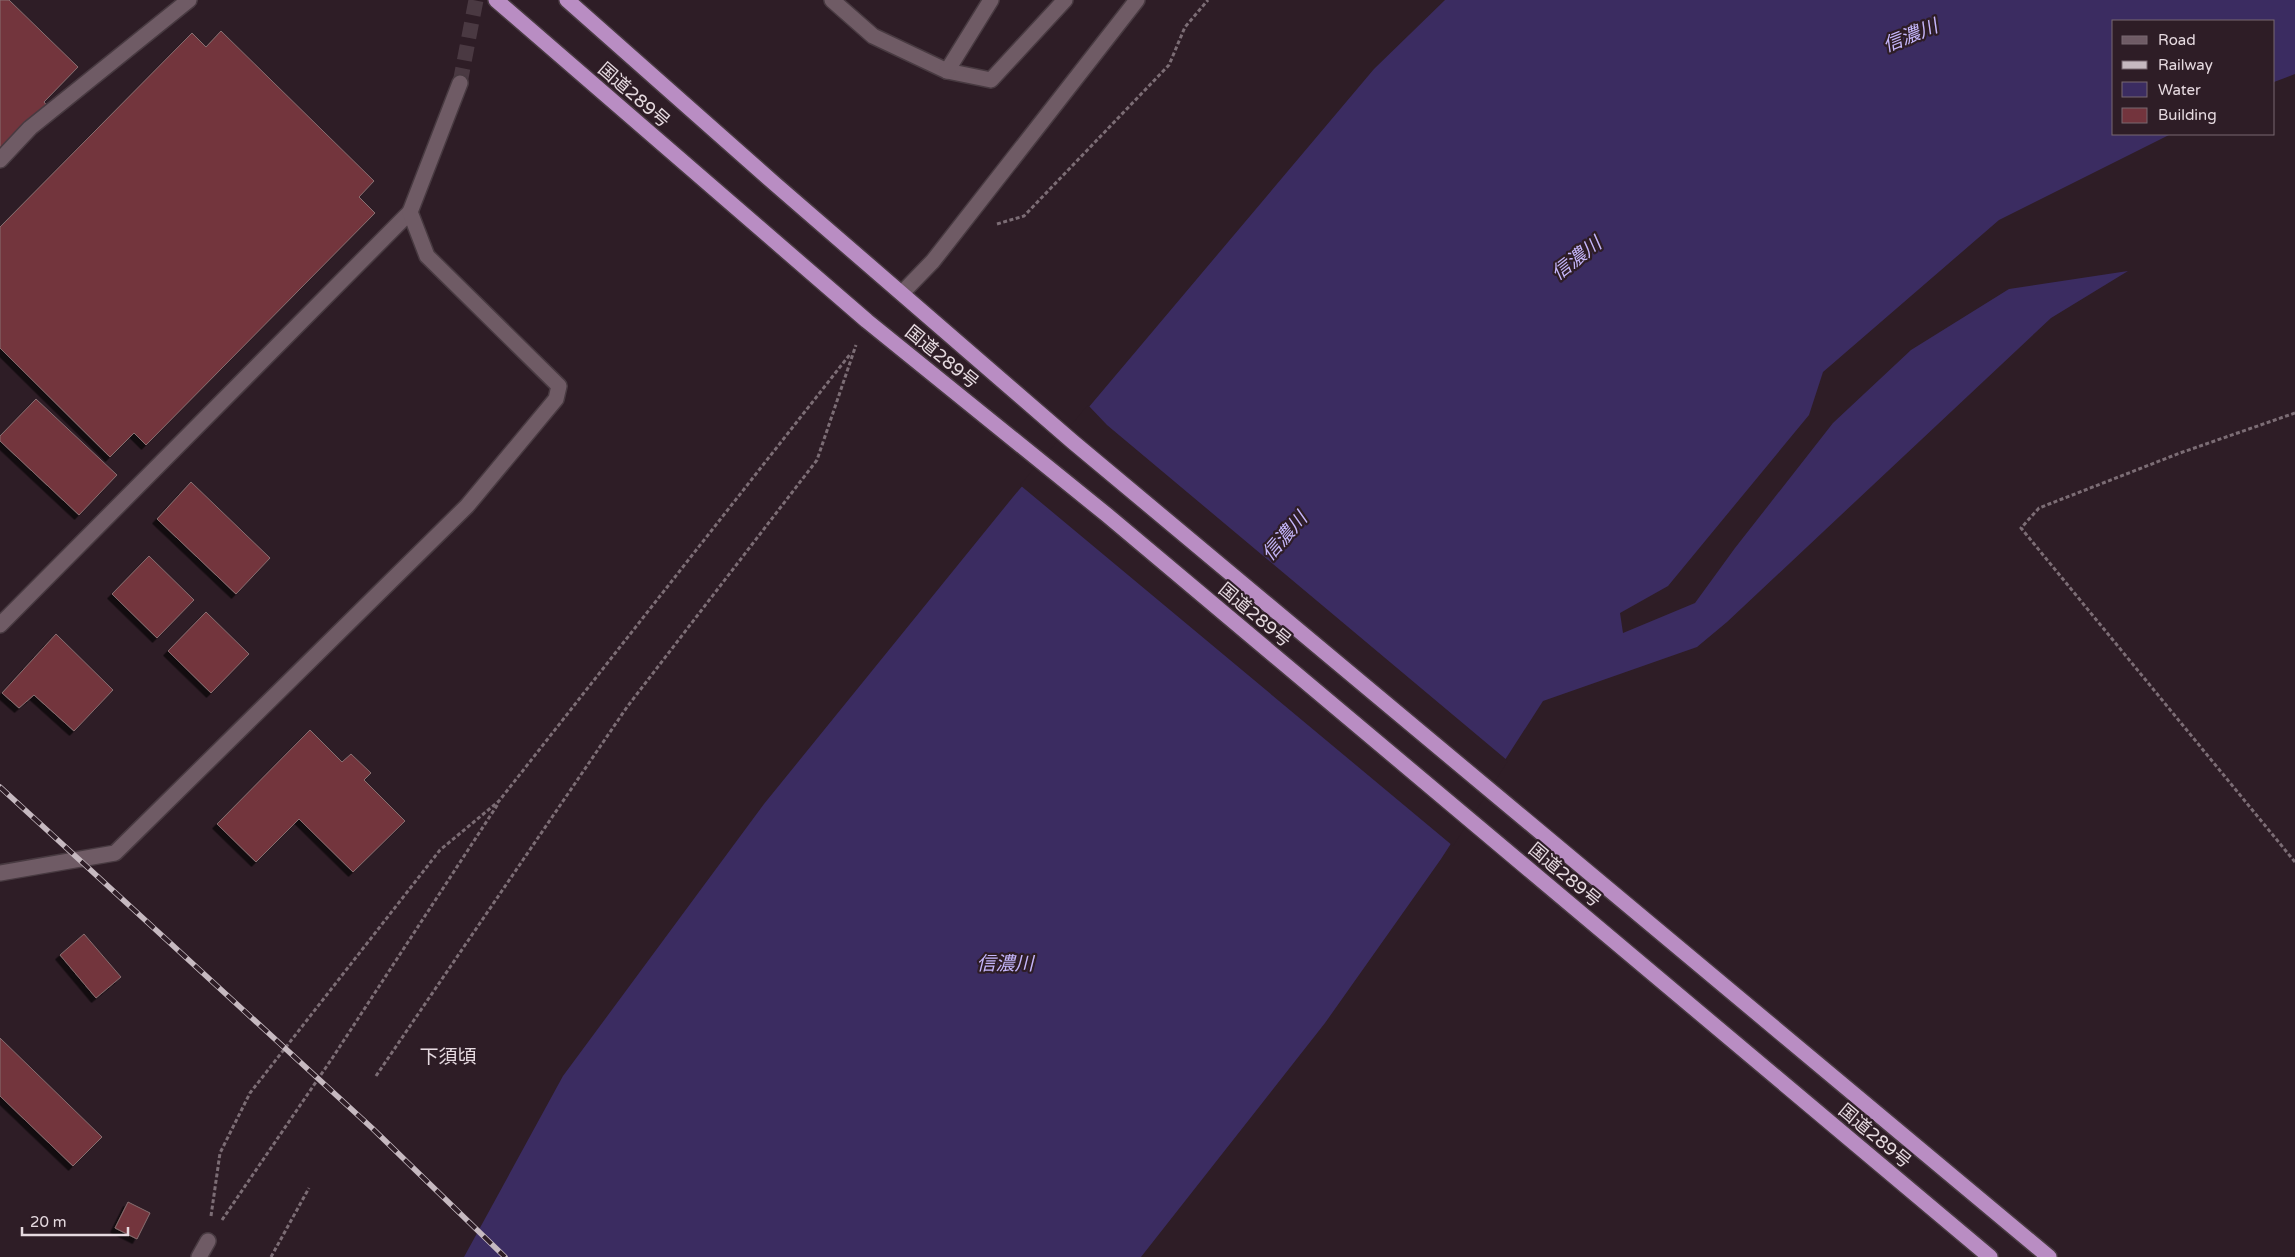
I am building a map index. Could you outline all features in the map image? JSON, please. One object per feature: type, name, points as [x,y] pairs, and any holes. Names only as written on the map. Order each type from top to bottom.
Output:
[{"type":"highway","name":"国道289号","points":[[496,0],[867,321],[1107,515],[1990,1257]]},
{"type":"highway","name":"国道289号","points":[[567,0],[1080,448],[2050,1257]]},
{"type":"street","points":[[0,160],[30,128],[189,0]]},
{"type":"street","points":[[832,0],[874,36],[947,70],[991,80],[1065,0]]},
{"type":"street","points":[[947,70],[991,0]]},
{"type":"street","points":[[902,293],[933,261],[1137,0]]},
{"type":"street","points":[[0,625],[410,212],[460,83]]},
{"type":"street","points":[[0,873],[115,853],[467,506],[556,400],[559,386],[427,256],[410,212]]},
{"type":"street","points":[[199,1257],[208,1241]]},
{"type":"path","points":[[953,236],[1024,216],[1168,65],[1185,27],[1208,0]]},
{"type":"path","points":[[376,1076],[628,707],[817,460],[851,353],[867,321]]},
{"type":"path","points":[[208,1241],[333,1057],[499,801],[851,353]]},
{"type":"path","points":[[2295,413],[2180,453],[2038,508],[2021,528],[2295,862]]},
{"type":"path","points":[[208,1241],[220,1153],[250,1093],[440,850],[499,801]]},
{"type":"path","points":[[272,1257],[309,1188]]},
{"type":"water","name":"信濃川","points":[[1445,0],[2295,0],[2295,74],[2275,82],[2275,20],[2112,20],[2112,135],[2169,135],[1999,220],[1823,372],[1809,415],[1668,586],[1620,613],[1623,633],[1695,603],[1735,548],[1833,423],[1911,350],[2009,289],[2128,271],[2051,318],[1727,622],[1697,647],[1543,701],[1441,859],[1325,1023],[1141,1257],[464,1257],[563,1076],[764,804],[1013,497],[1374,69]]},
{"type":"pier","points":[[1088,405],[1107,425],[1508,761],[1453,846],[1020,485]]},
{"type":"building","points":[[0,0],[9,0],[78,67],[44,102],[48,107],[0,150]]},
{"type":"building","points":[[221,31],[374,181],[359,197],[375,213],[146,445],[134,433],[110,457],[0,348],[0,227],[192,33],[206,47]]},
{"type":"building","points":[[36,399],[117,475],[79,515],[0,441],[0,436]]},
{"type":"building","points":[[191,482],[270,558],[236,594],[157,519]]},
{"type":"building","points":[[149,556],[194,600],[157,638],[112,594]]},
{"type":"building","points":[[206,612],[249,654],[211,693],[168,651]]},
{"type":"building","points":[[56,634],[113,690],[74,731],[34,695],[19,708],[2,693]]},
{"type":"building","points":[[310,730],[342,762],[351,754],[371,773],[364,780],[405,821],[353,872],[299,819],[256,862],[217,824]]},
{"type":"building","points":[[84,934],[121,977],[96,998],[60,955]]},
{"type":"building","points":[[0,1038],[102,1137],[73,1166],[0,1096]]},
{"type":"building","points":[[128,1202],[150,1213],[137,1239],[115,1228]]},
{"type":"tunnel","points":[[460,83],[476,0]]},
{"type":"railway","points":[[0,787],[372,1128],[505,1257]]},
{"type":"district","name":"下須頃","points":[[448,1056]]}]
